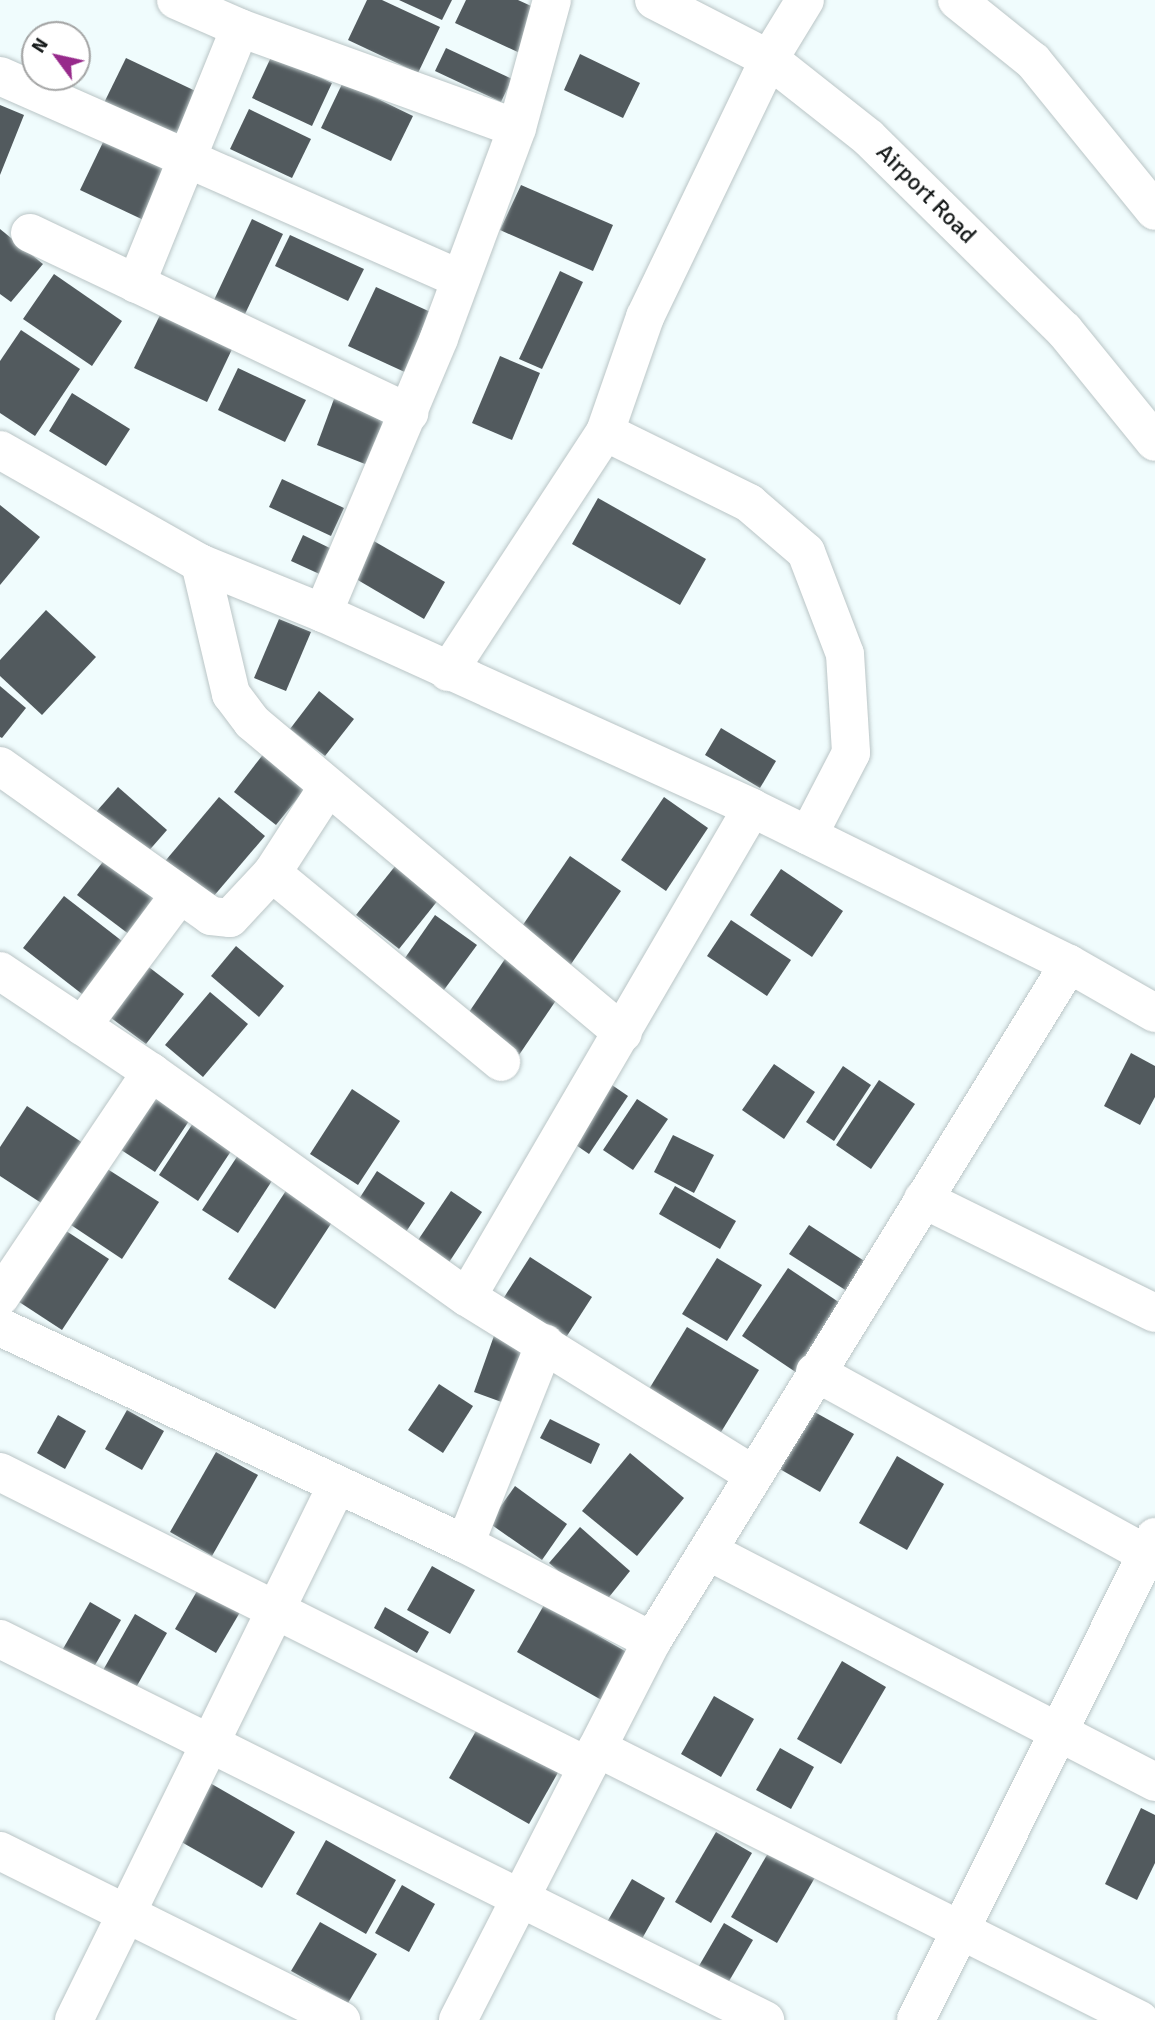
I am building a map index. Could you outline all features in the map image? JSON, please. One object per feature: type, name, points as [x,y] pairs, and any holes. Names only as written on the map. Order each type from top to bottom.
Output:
[{"type":"street","points":[[176,0],[240,28],[517,128]]},
{"type":"street","points":[[323,614],[409,413],[517,128],[552,0]]},
{"type":"street","name":"Airport Road","points":[[654,0],[769,58],[869,138],[1054,321],[1155,442]]},
{"type":"street","points":[[448,672],[605,432],[645,317],[769,58],[805,0]]},
{"type":"street","points":[[957,0],[1033,61],[1155,211]]},
{"type":"street","points":[[136,284],[185,157],[240,28]]},
{"type":"street","points":[[0,76],[460,279]]},
{"type":"street","points":[[30,233],[409,413]]},
{"type":"street","points":[[605,432],[749,503],[806,552],[845,654],[851,753],[808,836]]},
{"type":"street","points":[[0,450],[200,563],[323,614],[752,808],[1069,964],[1155,1013]]},
{"type":"street","points":[[200,563],[231,694],[253,722],[327,788],[622,1033]]},
{"type":"street","points":[[0,766],[211,916],[229,918],[272,873],[327,788]]},
{"type":"street","points":[[467,1297],[752,808]]},
{"type":"street","points":[[272,873],[501,1062]]},
{"type":"street","points":[[82,1026],[180,894]]},
{"type":"street","points":[[458,2020],[652,1642],[752,1474],[1069,964]]},
{"type":"street","points":[[0,971],[151,1072],[467,1297],[752,1474]]},
{"type":"street","points":[[0,1297],[151,1072]]},
{"type":"street","points":[[923,1199],[1155,1313]]},
{"type":"street","points":[[0,1327],[465,1544],[652,1642]]},
{"type":"street","points":[[465,1544],[545,1343]]},
{"type":"street","points":[[815,1372],[1152,1550],[916,2020]]},
{"type":"street","points":[[0,1472],[278,1610],[961,1930],[1140,2020]]},
{"type":"street","points":[[74,2020],[278,1610],[337,1485]]},
{"type":"street","points":[[708,1551],[1155,1782]]},
{"type":"street","points":[[0,1639],[765,2020]]},
{"type":"street","points":[[0,1851],[341,2020]]},
{"type":"building","points":[[367,0],[382,0],[440,27],[418,73],[348,40]]},
{"type":"building","points":[[399,0],[452,0],[442,20]]},
{"type":"building","points":[[466,0],[518,0],[542,11],[522,54],[455,23]]},
{"type":"building","points":[[446,48],[512,79],[501,102],[435,71]]},
{"type":"building","points":[[580,54],[640,83],[623,118],[564,90]]},
{"type":"building","points":[[272,55],[332,83],[312,126],[252,98]]},
{"type":"building","points":[[126,58],[206,96],[182,148],[101,109]]},
{"type":"building","points":[[343,82],[413,116],[391,161],[321,128]]},
{"type":"building","points":[[0,105],[24,115],[0,175]]},
{"type":"building","points":[[249,109],[311,139],[292,178],[230,149]]},
{"type":"building","points":[[106,136],[177,169],[152,224],[80,190]]},
{"type":"building","points":[[521,185],[613,225],[593,271],[500,230]]},
{"type":"building","points":[[252,219],[283,234],[245,314],[214,300]]},
{"type":"building","points":[[0,229],[43,264],[11,302],[0,294]]},
{"type":"building","points":[[290,235],[364,269],[348,301],[275,266]]},
{"type":"building","points":[[560,271],[583,282],[542,369],[519,359]]},
{"type":"building","points":[[54,274],[122,321],[92,366],[23,319]]},
{"type":"building","points":[[376,287],[437,315],[409,374],[348,346]]},
{"type":"building","points":[[162,311],[234,345],[207,402],[134,368]]},
{"type":"building","points":[[21,330],[80,369],[35,436],[0,413],[0,361]]},
{"type":"building","points":[[500,356],[540,373],[512,440],[472,423]]},
{"type":"building","points":[[238,368],[306,400],[285,442],[218,410]]},
{"type":"building","points":[[72,393],[130,429],[106,466],[49,431]]},
{"type":"building","points":[[334,399],[393,421],[375,468],[317,445]]},
{"type":"building","points":[[282,479],[344,508],[331,536],[269,507]]},
{"type":"building","points":[[598,498],[706,559],[680,605],[572,544]]},
{"type":"building","points":[[0,505],[40,537],[0,585]]},
{"type":"building","points":[[303,535],[338,552],[326,577],[291,561]]},
{"type":"building","points":[[372,540],[445,582],[424,619],[351,576]]},
{"type":"building","points":[[46,610],[96,657],[42,715],[0,676],[0,660]]},
{"type":"building","points":[[279,619],[311,632],[286,691],[254,678]]},
{"type":"building","points":[[0,686],[26,708],[2,738],[0,737]]},
{"type":"building","points":[[319,691],[354,719],[325,756],[290,729]]},
{"type":"building","points":[[721,728],[776,761],[760,788],[705,755]]},
{"type":"building","points":[[268,748],[311,782],[276,825],[234,792]]},
{"type":"building","points":[[118,787],[167,830],[146,854],[96,812]]},
{"type":"building","points":[[219,797],[265,836],[207,904],[161,866]]},
{"type":"building","points":[[664,797],[708,828],[666,891],[621,860]]},
{"type":"building","points":[[109,854],[169,899],[138,941],[77,895]]},
{"type":"building","points":[[570,856],[621,891],[567,970],[516,935]]},
{"type":"building","points":[[400,860],[443,894],[399,949],[356,915]]},
{"type":"building","points":[[781,869],[843,911],[812,957],[750,915]]},
{"type":"building","points":[[64,896],[131,948],[91,1001],[23,948]]},
{"type":"building","points":[[435,915],[477,945],[438,998],[398,968]]},
{"type":"building","points":[[731,920],[791,960],[767,996],[707,956]]},
{"type":"building","points":[[236,946],[284,986],[259,1017],[211,976]]},
{"type":"building","points":[[507,956],[561,993],[519,1055],[465,1018]]},
{"type":"building","points":[[137,958],[184,994],[146,1044],[99,1009]]},
{"type":"building","points":[[210,992],[248,1024],[203,1077],[165,1045]]},
{"type":"building","points":[[1131,1053],[1155,1066],[1155,1097],[1140,1125],[1104,1106]]},
{"type":"building","points":[[774,1064],[815,1092],[784,1139],[742,1110]]},
{"type":"building","points":[[843,1066],[871,1085],[834,1141],[806,1122]]},
{"type":"building","points":[[879,1080],[915,1104],[871,1169],[836,1145]]},
{"type":"building","points":[[149,1082],[195,1112],[155,1172],[109,1142]]},
{"type":"building","points":[[609,1083],[628,1096],[589,1154],[570,1141]]},
{"type":"building","points":[[352,1089],[400,1121],[358,1185],[310,1154]]},
{"type":"building","points":[[637,1099],[668,1119],[633,1170],[603,1150]]},
{"type":"building","points":[[27,1106],[95,1151],[55,1212],[0,1176],[0,1147]]},
{"type":"building","points":[[197,1117],[237,1142],[198,1201],[159,1175]]},
{"type":"building","points":[[673,1135],[714,1155],[694,1193],[654,1172]]},
{"type":"building","points":[[244,1146],[279,1170],[238,1233],[202,1210]]},
{"type":"building","points":[[98,1163],[159,1202],[122,1259],[62,1219]]},
{"type":"building","points":[[377,1171],[425,1203],[398,1244],[350,1213]]},
{"type":"building","points":[[291,1183],[338,1213],[275,1309],[228,1279]]},
{"type":"building","points":[[675,1186],[736,1221],[720,1249],[659,1214]]},
{"type":"building","points":[[451,1191],[482,1212],[442,1273],[410,1252]]},
{"type":"building","points":[[54,1223],[109,1259],[62,1330],[7,1294]]},
{"type":"building","points":[[809,1225],[869,1264],[850,1293],[789,1254]]},
{"type":"building","points":[[530,1257],[592,1297],[565,1339],[503,1299]]},
{"type":"building","points":[[717,1258],[762,1285],[727,1341],[682,1314]]},
{"type":"building","points":[[788,1268],[846,1307],[800,1375],[742,1336]]},
{"type":"building","points":[[687,1327],[759,1370],[718,1437],[646,1394]]},
{"type":"building","points":[[495,1333],[528,1345],[507,1404],[474,1392]]},
{"type":"building","points":[[439,1384],[473,1406],[443,1453],[408,1430]]},
{"type":"building","points":[[127,1410],[164,1431],[142,1470],[105,1449]]},
{"type":"building","points":[[811,1410],[854,1434],[820,1492],[778,1468]]},
{"type":"building","points":[[58,1415],[86,1431],[65,1469],[37,1453]]},
{"type":"building","points":[[550,1419],[600,1444],[591,1464],[540,1438]]},
{"type":"building","points":[[216,1452],[258,1475],[212,1556],[170,1532]]},
{"type":"building","points":[[630,1453],[684,1498],[637,1556],[582,1511]]},
{"type":"building","points":[[897,1456],[944,1484],[907,1550],[859,1523]]},
{"type":"building","points":[[515,1486],[567,1524],[542,1560],[489,1523]]},
{"type":"building","points":[[580,1527],[630,1571],[601,1607],[549,1563]]},
{"type":"building","points":[[432,1566],[475,1590],[450,1634],[407,1610]]},
{"type":"building","points":[[204,1579],[246,1602],[216,1653],[175,1629]]},
{"type":"building","points":[[90,1602],[121,1620],[91,1672],[60,1654]]},
{"type":"building","points":[[544,1605],[632,1655],[605,1702],[517,1652]]},
{"type":"building","points":[[385,1607],[429,1632],[417,1653],[374,1628]]},
{"type":"building","points":[[135,1614],[167,1633],[130,1698],[98,1679]]},
{"type":"building","points":[[842,1661],[886,1687],[841,1764],[797,1739]]},
{"type":"building","points":[[714,1696],[754,1719],[721,1777],[681,1754]]},
{"type":"building","points":[[480,1724],[560,1769],[529,1824],[449,1778]]},
{"type":"building","points":[[780,1748],[814,1767],[791,1809],[756,1790]]},
{"type":"building","points":[[210,1783],[295,1832],[262,1888],[178,1840]]},
{"type":"building","points":[[1141,1808],[1155,1815],[1155,1863],[1137,1900],[1105,1884]]},
{"type":"building","points":[[716,1832],[752,1853],[711,1923],[675,1902]]},
{"type":"building","points":[[326,1840],[396,1880],[366,1934],[296,1894]]},
{"type":"building","points":[[771,1848],[817,1874],[777,1943],[731,1917]]},
{"type":"building","points":[[632,1879],[665,1898],[634,1953],[600,1934]]},
{"type":"building","points":[[402,1885],[435,1904],[409,1952],[375,1933]]},
{"type":"building","points":[[320,1922],[377,1954],[348,2003],[291,1971]]},
{"type":"building","points":[[724,1923],[753,1940],[725,1988],[696,1971]]}]
